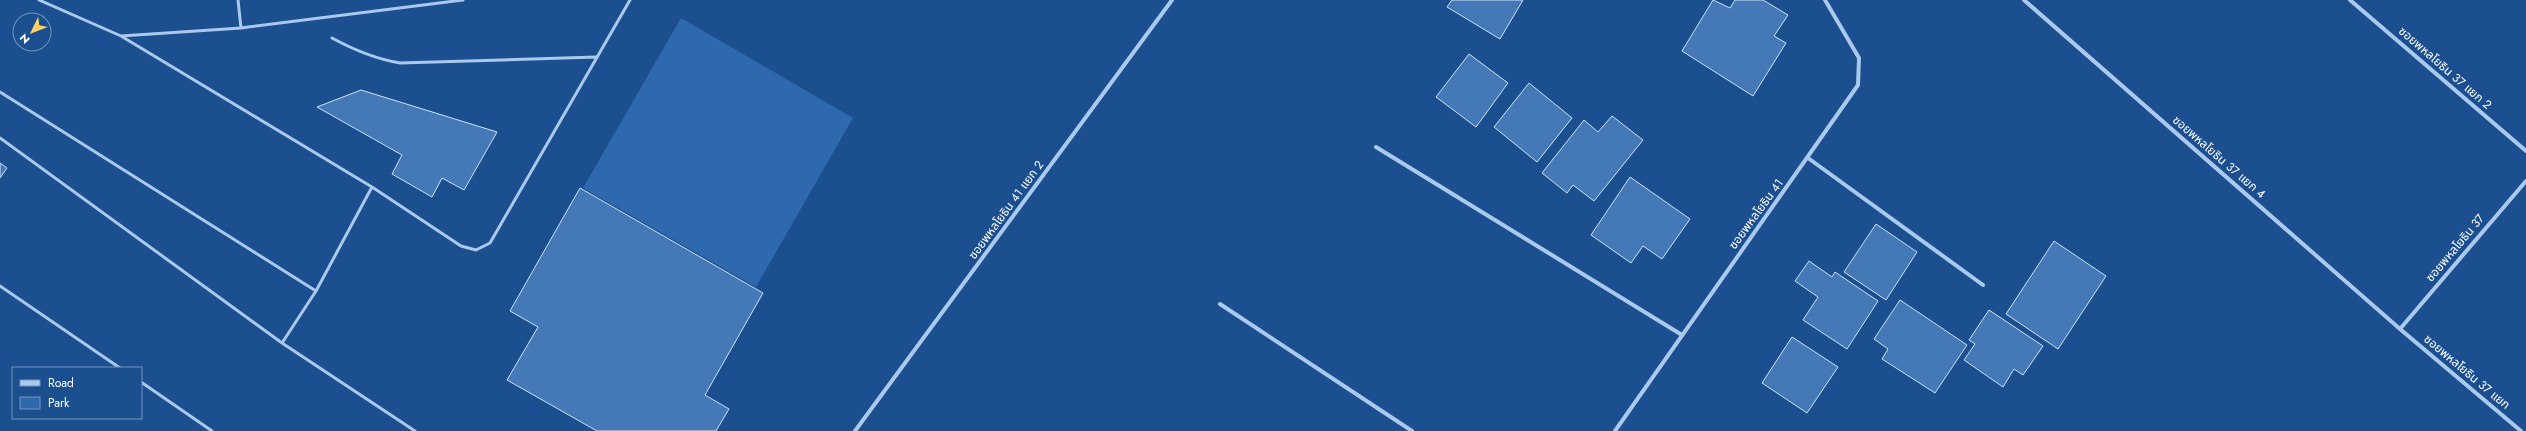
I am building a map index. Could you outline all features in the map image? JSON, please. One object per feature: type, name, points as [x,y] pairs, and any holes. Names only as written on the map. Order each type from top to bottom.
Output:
[{"type":"street","name":"ซอยพหลโยธิน 41 แยก 2","points":[[855,431],[1172,0]]},
{"type":"street","name":"ซอยพหลโยธิน 41","points":[[1615,431],[1858,86],[1859,58],[1825,0]]},
{"type":"street","name":"ซอยพหลโยธิน 37 แยก 4","points":[[2024,0],[2400,329]]},
{"type":"street","name":"ซอยพหลโยธิน 37 แยก 2","points":[[2350,0],[2526,151]]},
{"type":"street","points":[[1376,147],[1682,335]]},
{"type":"street","points":[[1808,158],[1983,285]]},
{"type":"street","name":"ซอยพหลโยธิน 37","points":[[2400,329],[2526,181]]},
{"type":"street","points":[[1220,304],[1412,431]]},
{"type":"street","name":"ซอยพหลโยธิน 37 แยก","points":[[2400,329],[2521,431]]},
{"type":"lane","points":[[39,0],[121,36],[372,187],[461,246],[476,250],[490,243],[630,0]]},
{"type":"lane","points":[[238,0],[241,28]]},
{"type":"lane","points":[[121,36],[241,28],[463,0]]},
{"type":"lane","points":[[332,38],[352,49],[384,60],[400,63],[596,57]]},
{"type":"lane","points":[[0,92],[316,291]]},
{"type":"lane","points":[[0,138],[282,343],[415,431]]},
{"type":"lane","points":[[282,343],[316,291],[372,187]]},
{"type":"lane","points":[[0,286],[119,367]]},
{"type":"lane","points":[[142,383],[212,431]]},
{"type":"green space","points":[[681,18],[853,118],[756,287],[583,188]]},
{"type":"building","points":[[1452,0],[1523,0],[1500,39],[1447,7]]},
{"type":"building","points":[[1713,0],[1730,8],[1735,0],[1763,0],[1788,15],[1774,36],[1786,43],[1753,96],[1682,51]]},
{"type":"building","points":[[1469,54],[1508,83],[1476,127],[1436,97]]},
{"type":"building","points":[[1529,83],[1572,118],[1537,162],[1494,127]]},
{"type":"building","points":[[361,90],[497,132],[464,190],[442,178],[432,197],[392,174],[402,155],[317,107]]},
{"type":"building","points":[[1612,116],[1643,140],[1594,201],[1573,185],[1567,193],[1542,173],[1584,120],[1598,132]]},
{"type":"building","points":[[0,163],[7,168],[0,178]]},
{"type":"building","points":[[1630,177],[1690,219],[1662,259],[1643,246],[1631,263],[1591,235]]},
{"type":"building","points":[[580,188],[763,293],[705,395],[729,409],[716,431],[597,431],[507,380],[538,327],[510,311]]},
{"type":"building","points":[[1876,224],[1917,252],[1886,300],[1844,272]]},
{"type":"building","points":[[2054,241],[2106,276],[2058,349],[2006,314]]},
{"type":"building","points":[[1809,261],[1832,277],[1835,272],[1878,301],[1847,349],[1803,320],[1818,297],[1795,281]]},
{"type":"building","points":[[1900,300],[1967,345],[1935,393],[1882,359],[1888,349],[1874,339]]},
{"type":"building","points":[[1989,310],[2043,346],[2023,375],[2014,369],[2003,387],[1964,360],[1975,344],[1969,340]]},
{"type":"building","points":[[1792,337],[1838,367],[1807,413],[1762,383]]}]
